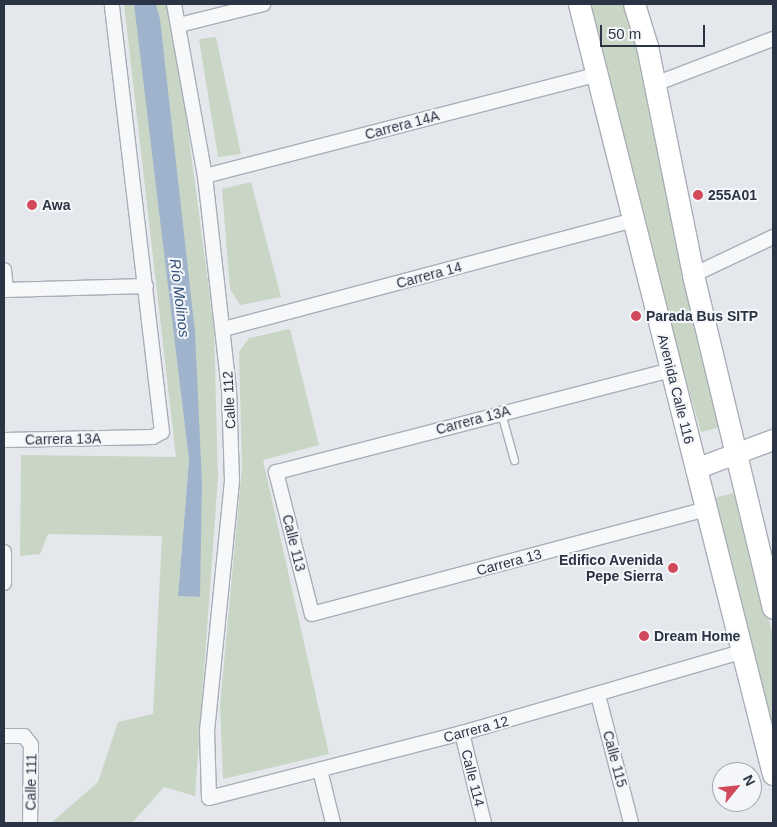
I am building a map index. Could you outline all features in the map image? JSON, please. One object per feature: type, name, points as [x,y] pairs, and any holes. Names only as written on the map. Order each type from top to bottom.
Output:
[{"type":"main road","name":"Avenida Calle 116","points":[[579,4],[773,774]]},
{"type":"main road","points":[[634,4],[656,84],[693,275],[773,608]]},
{"type":"street","points":[[4,270],[5,290],[146,286],[112,4]]},
{"type":"street","name":"Calle 112","points":[[174,4],[205,176],[224,329],[232,481],[207,730],[209,798]]},
{"type":"street","points":[[179,25],[263,4]]},
{"type":"street","points":[[656,84],[773,39]]},
{"type":"street","name":"Carrera 14A","points":[[205,176],[598,74]]},
{"type":"street","name":"Carrera 14","points":[[224,329],[634,220]]},
{"type":"street","points":[[693,275],[773,237]]},
{"type":"street","name":"Carrera 13A","points":[[4,440],[153,437],[162,432],[164,425],[146,286]]},
{"type":"street","name":"Carrera 13A","points":[[276,472],[671,370]]},
{"type":"street","points":[[696,469],[773,440]]},
{"type":"street","name":"Calle 113","points":[[276,472],[312,614]]},
{"type":"street","name":"Carrera 13","points":[[312,614],[706,509]]},
{"type":"street","points":[[4,552],[4,583]]},
{"type":"street","name":"Carrera 12","points":[[209,798],[462,733],[741,652]]},
{"type":"street","name":"Calle 115","points":[[598,695],[631,823]]},
{"type":"street","name":"Calle 114","points":[[462,733],[484,823]]},
{"type":"street","name":"Calle 111","points":[[4,736],[24,736],[29,741],[32,751],[30,823]]},
{"type":"street","points":[[320,770],[333,823]]},
{"type":"lane","points":[[501,413],[514,460]]},
{"type":"green space","points":[[124,4],[134,4],[137,14],[189,460],[178,596],[200,597],[156,4],[170,4],[173,16],[214,328],[218,477],[195,796],[164,787],[132,823],[51,823],[98,782],[118,722],[153,714],[162,536],[48,534],[40,554],[20,556],[21,455],[176,457]]},
{"type":"green space","points":[[589,4],[623,4],[637,43],[722,427],[701,432],[661,292]]},
{"type":"green space","points":[[216,37],[241,154],[218,157],[199,39]]},
{"type":"green space","points":[[251,182],[281,297],[240,305],[230,289],[222,189]]},
{"type":"green space","points":[[290,329],[319,445],[263,460],[329,754],[223,779],[220,706],[242,467],[239,352],[249,338]]},
{"type":"green space","points":[[737,492],[773,636],[773,742],[711,499]]},
{"type":"water","name":"Río Molinos","points":[[134,4],[156,4],[160,19],[195,332],[202,483],[200,597],[178,596],[189,460]]},
{"type":"place","name":"255A01","points":[[698,195]]},
{"type":"place","name":"Awa","points":[[32,205]]},
{"type":"place","name":"Parada Bus SITP","points":[[636,316]]},
{"type":"place","name":"Edifico Avenida Pepe Sierra","points":[[673,568]]},
{"type":"place","name":"Dream Home","points":[[644,636]]}]
